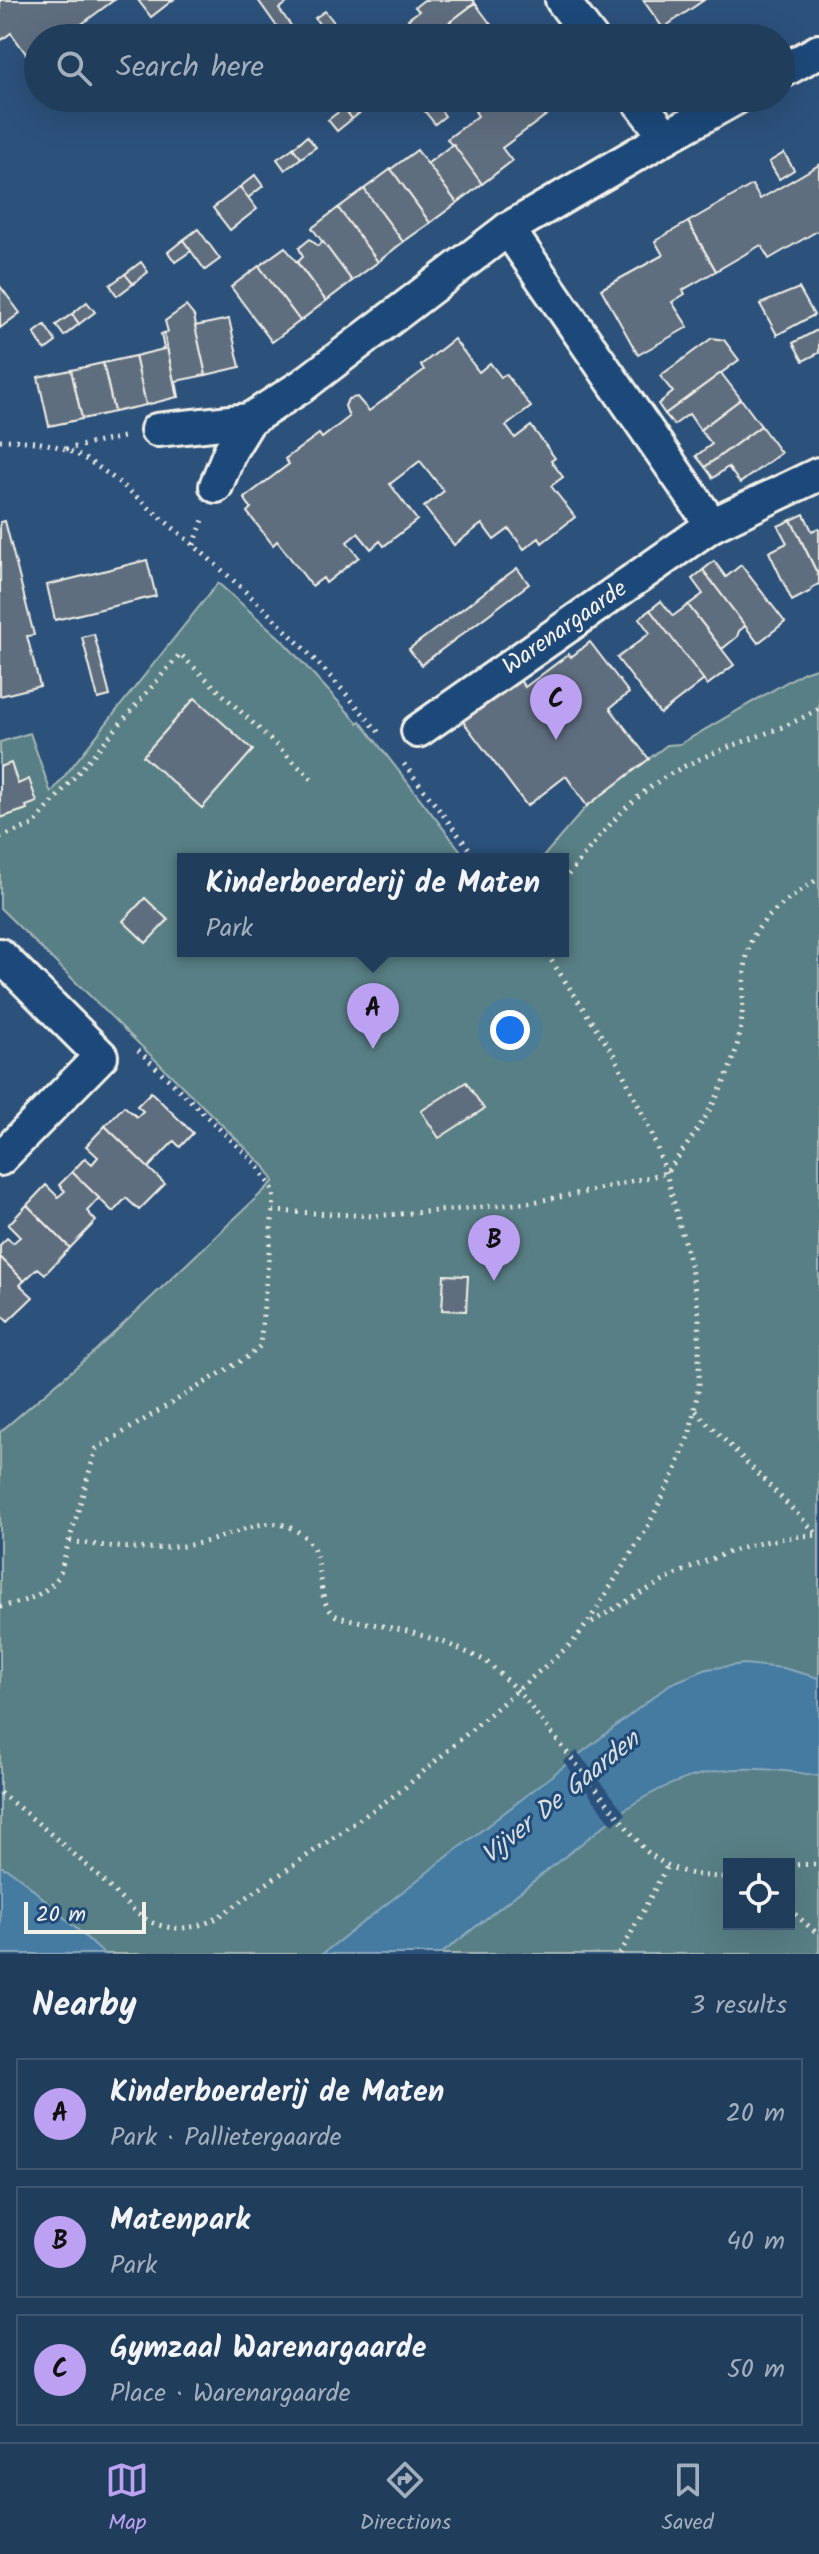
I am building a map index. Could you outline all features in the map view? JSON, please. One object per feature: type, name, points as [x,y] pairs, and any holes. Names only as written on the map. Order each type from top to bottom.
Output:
[{"type":"street","points":[[562,0],[580,24]]},
{"type":"street","points":[[795,64],[819,51]]},
{"type":"street","points":[[647,112],[666,137]]},
{"type":"street","points":[[216,486],[230,451],[249,420],[302,386],[508,229],[711,112]]},
{"type":"street","points":[[508,229],[712,525]]},
{"type":"street","points":[[157,430],[249,420]]},
{"type":"street","name":"Warenargaarde","points":[[418,731],[712,525],[819,474]]},
{"type":"street","points":[[0,955],[101,1056],[0,1159]]},
{"type":"path","points":[[65,449],[157,430]]},
{"type":"path","points":[[0,440],[65,449],[84,459],[142,502],[274,617],[344,690],[383,737]]},
{"type":"path","points":[[0,837],[33,825],[180,654],[316,783]]},
{"type":"path","points":[[569,874],[620,813],[664,778],[697,760],[772,732],[819,709]]},
{"type":"path","points":[[402,761],[472,853]]},
{"type":"path","points":[[273,1211],[373,1216],[463,1209],[533,1202],[666,1173],[708,1110],[734,1056],[744,1012],[747,958],[752,939],[763,922],[819,878]]},
{"type":"path","points":[[0,1793],[144,1917],[170,1928],[194,1927],[217,1918],[402,1790],[572,1643],[587,1624],[622,1570],[665,1493],[684,1451],[696,1411],[700,1367],[699,1314],[691,1268],[666,1173],[652,1134],[614,1055],[549,957]]},
{"type":"path","points":[[0,1607],[40,1594],[53,1584],[63,1566],[96,1449],[252,1354],[260,1346],[273,1211],[272,1188],[261,1169],[124,1036],[101,1056]]},
{"type":"path","points":[[696,1411],[818,1535]]},
{"type":"path","points":[[70,1541],[124,1549],[161,1549],[207,1541],[265,1522],[280,1524],[303,1535],[315,1548],[323,1598],[330,1613],[407,1631],[446,1643],[486,1661],[518,1691],[644,1849],[667,1866],[701,1877],[723,1877]]},
{"type":"path","points":[[587,1624],[649,1586],[684,1570],[770,1541],[818,1535]]},
{"type":"path","points":[[795,1865],[819,1864]]},
{"type":"path","points":[[620,1954],[667,1866]]},
{"type":"path","points":[[795,1914],[819,1935]]},
{"type":"green space","points":[[218,583],[280,638],[358,723],[360,721],[462,853],[177,853],[177,957],[569,957],[569,853],[546,853],[587,806],[667,745],[680,744],[804,672],[819,667],[819,1954],[0,1954],[0,1432],[96,1350],[274,1181],[264,1166],[0,908],[0,742],[30,733],[51,793]]},
{"type":"water","name":"Vijver De Gaarden","points":[[744,1664],[783,1668],[819,1678],[819,1776],[741,1769],[718,1771],[672,1783],[624,1810],[441,1954],[322,1954],[670,1684],[707,1669]]},
{"type":"water","points":[[0,1866],[24,1881],[104,1954],[0,1954]]},
{"type":"pier","points":[[577,1751],[626,1814],[613,1825],[563,1761]]},
{"type":"building","points":[[0,0],[114,0],[82,24],[24,24],[24,51],[11,33],[0,41]]},
{"type":"building","points":[[138,0],[173,0],[151,17]]},
{"type":"building","points":[[258,0],[291,0],[279,9],[290,24],[275,24]]},
{"type":"building","points":[[424,0],[473,0],[475,3],[447,24],[412,24],[408,19],[419,11],[415,7]]},
{"type":"building","points":[[643,0],[704,0],[669,24],[660,24]]},
{"type":"building","points":[[475,3],[491,24],[447,24]]},
{"type":"building","points":[[325,11],[335,24],[319,24],[315,18]]},
{"type":"building","points":[[339,112],[347,112],[352,119],[337,131],[328,120]]},
{"type":"building","points":[[347,112],[361,112],[352,119]]},
{"type":"building","points":[[425,112],[442,112],[445,116],[435,124]]},
{"type":"building","points":[[476,112],[551,112],[502,148],[512,161],[482,184],[447,139],[478,116]]},
{"type":"building","points":[[307,136],[316,147],[301,158],[293,148]]},
{"type":"building","points":[[453,144],[482,184],[457,203],[427,164]]},
{"type":"building","points":[[293,148],[301,158],[285,170],[277,159]]},
{"type":"building","points":[[417,150],[457,203],[430,223],[391,169]]},
{"type":"building","points":[[784,153],[794,170],[779,179],[769,162]]},
{"type":"building","points":[[819,165],[819,230],[769,259],[761,245],[716,271],[688,222],[752,185],[760,199]]},
{"type":"building","points":[[391,169],[430,223],[403,242],[364,189]]},
{"type":"building","points":[[255,175],[263,186],[248,198],[240,187]]},
{"type":"building","points":[[240,187],[257,209],[230,230],[213,208]]},
{"type":"building","points":[[364,189],[403,242],[378,262],[338,208]]},
{"type":"building","points":[[338,208],[378,262],[352,281],[312,228]]},
{"type":"building","points":[[688,222],[716,271],[683,290],[685,294],[672,302],[688,327],[638,355],[601,289],[663,255],[655,241]]},
{"type":"building","points":[[198,229],[220,259],[205,270],[183,240]]},
{"type":"building","points":[[310,239],[318,246],[323,242],[352,281],[326,301],[297,262],[303,257],[299,248]]},
{"type":"building","points":[[183,240],[191,251],[175,262],[168,252]]},
{"type":"building","points":[[285,247],[326,301],[300,321],[259,266]]},
{"type":"building","points":[[141,262],[148,272],[133,284],[125,274]]},
{"type":"building","points":[[259,266],[300,321],[272,342],[231,287]]},
{"type":"building","points":[[125,274],[133,284],[117,296],[110,285]]},
{"type":"building","points":[[0,286],[20,313],[0,328]]},
{"type":"building","points":[[799,288],[814,315],[777,335],[760,304]]},
{"type":"building","points":[[87,302],[95,312],[79,324],[72,314]]},
{"type":"building","points":[[186,306],[194,316],[206,375],[176,381],[177,397],[164,333],[168,332],[165,321]]},
{"type":"building","points":[[72,314],[79,324],[64,336],[56,325]]},
{"type":"building","points":[[229,319],[240,367],[206,375],[195,326]]},
{"type":"building","points":[[45,325],[56,342],[45,350],[34,333]]},
{"type":"building","points":[[819,329],[819,353],[803,361],[793,343]]},
{"type":"building","points":[[164,333],[177,397],[146,405],[135,356],[164,349],[161,334]]},
{"type":"building","points":[[712,338],[724,340],[739,360],[665,414],[658,404],[673,392],[660,376]]},
{"type":"building","points":[[454,339],[479,372],[490,363],[501,377],[506,374],[531,407],[506,426],[515,438],[531,426],[555,458],[551,461],[563,477],[551,486],[575,517],[542,543],[539,538],[524,549],[509,529],[494,540],[482,524],[454,545],[424,507],[444,491],[420,461],[390,484],[417,520],[384,546],[380,541],[371,549],[358,533],[347,542],[359,557],[326,583],[323,578],[312,586],[277,541],[273,545],[247,512],[251,508],[244,498],[289,464],[285,459],[319,434],[322,438],[349,417],[345,406],[348,399],[357,397],[369,411],[424,370],[421,365]]},
{"type":"building","points":[[135,356],[146,405],[114,412],[103,363]]},
{"type":"building","points":[[103,363],[114,412],[82,419],[71,370]]},
{"type":"building","points":[[71,370],[82,419],[49,426],[38,377]]},
{"type":"building","points":[[721,373],[741,399],[700,430],[689,414],[674,425],[665,414]]},
{"type":"building","points":[[741,399],[761,426],[705,467],[696,456],[712,444],[700,430]]},
{"type":"building","points":[[761,426],[781,453],[740,483],[728,467],[713,478],[705,467]]},
{"type":"building","points":[[804,514],[812,531],[819,528],[819,577],[791,520]]},
{"type":"building","points":[[791,520],[819,577],[819,584],[792,601],[769,552],[787,543],[778,526]]},
{"type":"building","points":[[5,521],[34,635],[27,636],[40,686],[0,696],[0,522]]},
{"type":"building","points":[[147,560],[156,596],[55,620],[47,585]]},
{"type":"building","points":[[714,561],[726,577],[741,565],[785,622],[758,643],[703,570]]},
{"type":"building","points":[[517,568],[529,584],[421,665],[409,649]]},
{"type":"building","points":[[703,570],[745,626],[722,649],[688,605],[703,594],[692,579]]},
{"type":"building","points":[[661,601],[673,616],[688,605],[734,665],[707,685],[650,610]]},
{"type":"building","points":[[650,610],[704,680],[660,714],[617,658],[650,633],[639,618]]},
{"type":"building","points":[[94,634],[110,696],[98,699],[82,637]]},
{"type":"building","points":[[590,642],[629,693],[610,708],[649,759],[587,806],[566,776],[527,806],[462,720],[518,678],[525,687]]},
{"type":"building","points":[[195,698],[253,750],[202,808],[143,756]]},
{"type":"building","points":[[11,763],[18,784],[29,779],[37,802],[26,806],[27,809],[0,818],[0,767]]},
{"type":"building","points":[[145,898],[168,920],[146,943],[123,921]]},
{"type":"building","points":[[466,1082],[484,1109],[439,1138],[421,1111]]},
{"type":"building","points":[[151,1092],[193,1133],[180,1147],[174,1141],[148,1168],[105,1126],[124,1106],[137,1117],[143,1111],[137,1106]]},
{"type":"building","points":[[105,1126],[165,1184],[139,1210],[126,1198],[113,1212],[72,1172],[85,1158],[92,1164],[98,1157],[86,1146]]},
{"type":"building","points":[[72,1172],[99,1198],[87,1211],[96,1221],[70,1248],[27,1205],[46,1185],[58,1197],[65,1191],[59,1185]]},
{"type":"building","points":[[27,1205],[70,1248],[45,1274],[38,1268],[24,1281],[0,1257],[0,1245],[7,1238],[13,1243],[20,1237],[8,1225]]},
{"type":"building","points":[[0,1257],[24,1281],[20,1285],[33,1297],[8,1321],[3,1316],[0,1319]]},
{"type":"building","points":[[444,1275],[468,1276],[466,1311],[442,1310]]},
{"type":"place","name":"Gymzaal Warenargaarde","points":[[556,740]]},
{"type":"place","name":"Kinderboerderij de Maten","points":[[373,1049]]},
{"type":"place","name":"Matenpark","points":[[494,1281]]}]
